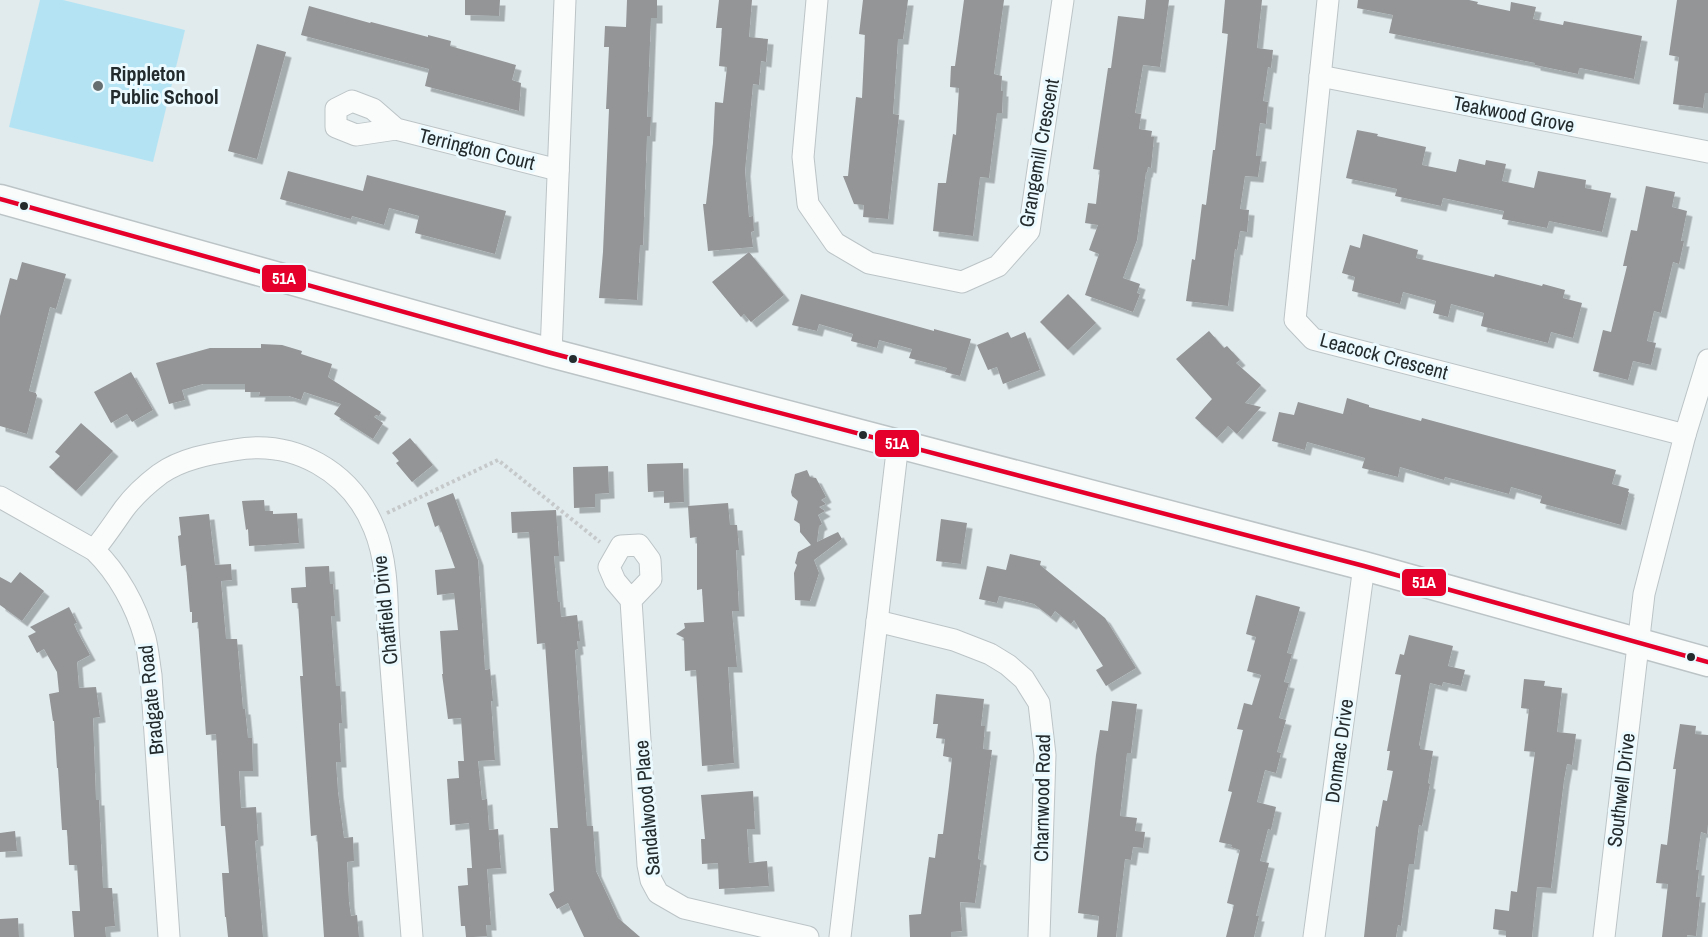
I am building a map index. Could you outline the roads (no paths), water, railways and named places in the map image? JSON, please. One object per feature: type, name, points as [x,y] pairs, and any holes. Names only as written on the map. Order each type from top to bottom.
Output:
[{"type":"main road","points":[[0,199],[551,353],[1364,566],[1708,662]]},
{"type":"street","points":[[551,353],[565,0]]},
{"type":"street","name":"Grangemill Crescent","points":[[817,0],[804,157],[808,204],[835,243],[869,263],[962,282],[998,266],[1029,231],[1063,0]]},
{"type":"street","name":"Leacock Crescent","points":[[1328,0],[1295,320],[1313,339],[1685,435]]},
{"type":"street","name":"Teakwood Grove","points":[[1320,76],[1708,152]]},
{"type":"street","name":"Terrington Court","points":[[396,129],[558,170]]},
{"type":"street","name":"Southwell Drive","points":[[1604,937],[1644,594],[1685,435],[1708,360]]},
{"type":"street","points":[[840,937],[898,443]]},
{"type":"street","name":"Chatfield Drive","points":[[94,550],[112,528],[124,508],[160,475],[178,464],[223,452],[248,447],[271,448],[295,453],[320,464],[352,493],[374,529],[386,581],[412,937]]},
{"type":"street","name":"Bradgate Road","points":[[0,497],[94,550],[106,561],[134,607],[145,639],[152,675],[169,937]]},
{"type":"street","points":[[639,545],[650,560],[651,579],[631,600],[615,581],[609,567],[621,546],[639,545]]},
{"type":"street","name":"Donmac Drive","points":[[1314,937],[1364,566]]},
{"type":"street","name":"Sandalwood Place","points":[[631,600],[648,865],[654,886],[658,892],[684,908],[808,937]]},
{"type":"street","name":"Charnwood Road","points":[[877,621],[954,640],[990,654],[1008,665],[1024,680],[1040,703],[1045,755],[1039,937]]},
{"type":"place","name":"Rippleton Public School","points":[[98,86]]}]
